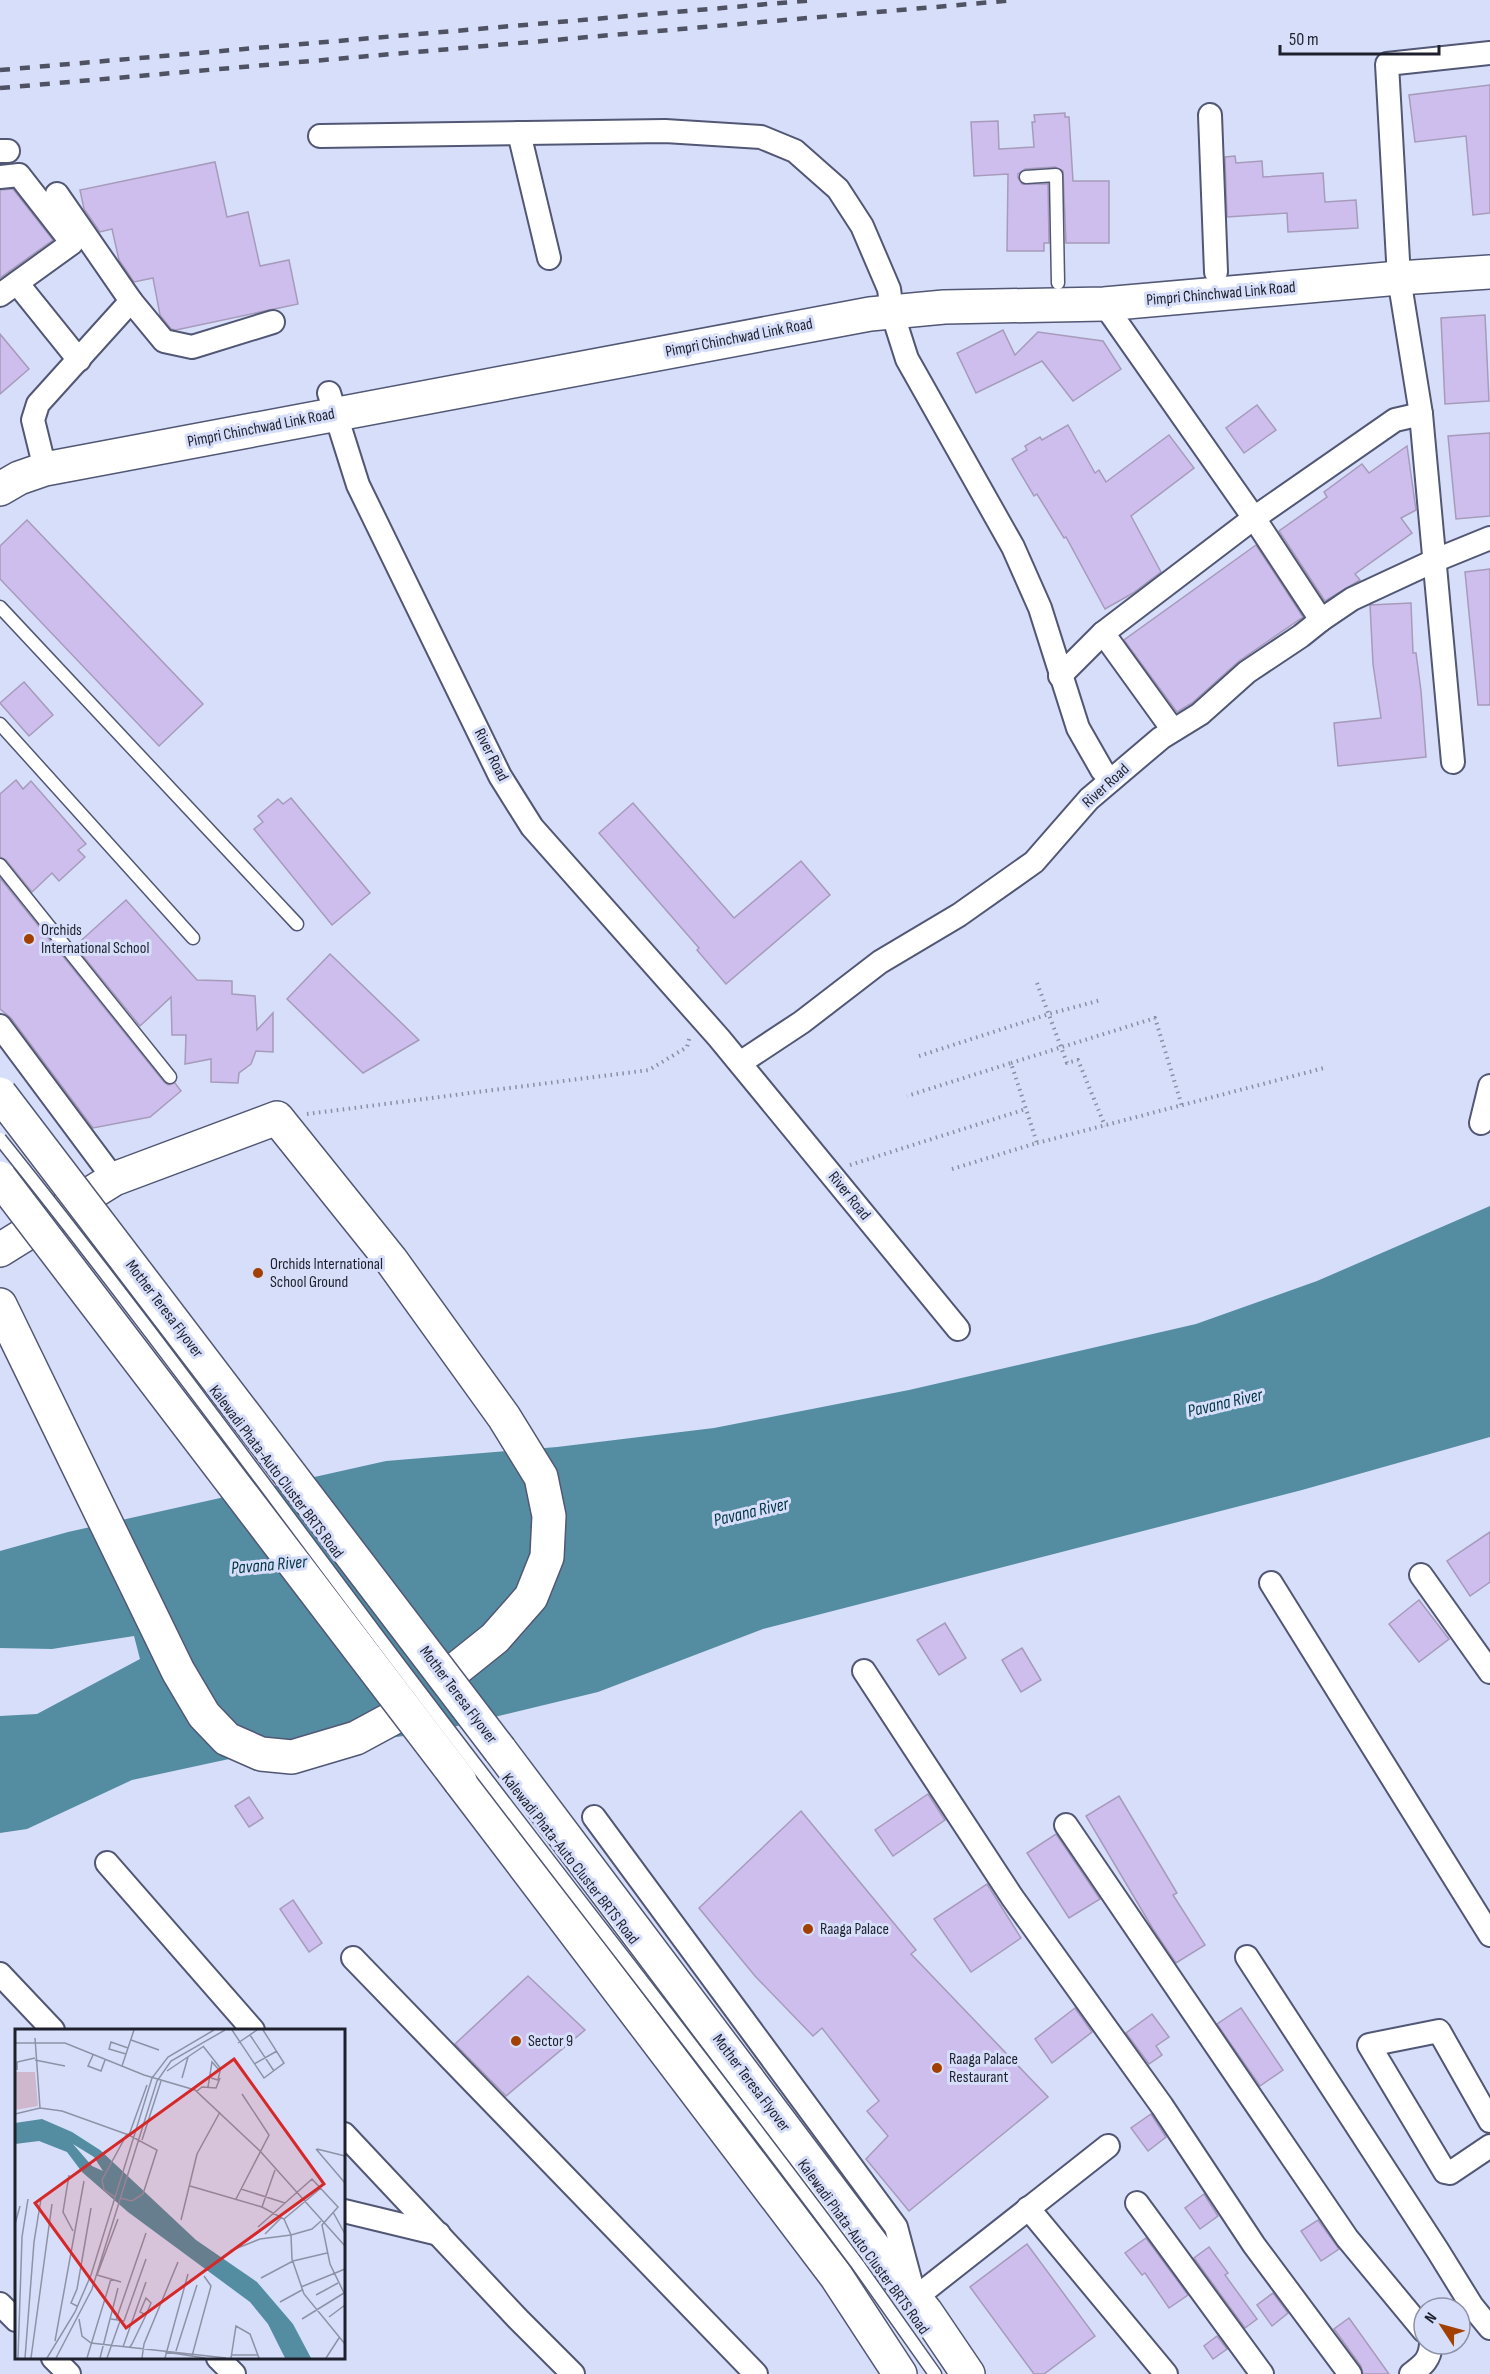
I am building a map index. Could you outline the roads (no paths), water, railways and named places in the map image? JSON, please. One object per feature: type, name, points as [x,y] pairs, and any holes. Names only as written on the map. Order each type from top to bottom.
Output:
[{"type":"main road","name":"Pimpri Chinchwad Link Road","points":[[0,463],[42,458],[332,403],[855,294],[944,307],[1119,295],[1398,267],[1490,250]]},
{"type":"main road","name":"Pimpri Chinchwad Link Road","points":[[891,300],[942,285],[1058,283],[1119,295],[1216,272],[1398,267],[1490,272]]},
{"type":"main road","name":"Pimpri Chinchwad Link Road","points":[[0,489],[19,478],[42,458]]},
{"type":"main road","name":"Mother Teresa Flyover","points":[[0,1094],[445,1678],[857,2264],[900,2374]]},
{"type":"main road","points":[[1,1248],[114,1179],[278,1118],[391,1260],[504,1417],[541,1477],[549,1516],[547,1557],[531,1597],[495,1638],[445,1678]]},
{"type":"main road","name":"Mother Teresa Flyover","points":[[0,1178],[406,1711],[857,2264],[915,2298],[968,2374]]},
{"type":"main road","points":[[0,1305],[178,1671],[204,1715],[227,1739],[261,1754],[292,1757],[356,1738],[406,1711]]},
{"type":"street","points":[[1453,762],[1421,414],[1398,267],[1387,64],[1490,53]]},
{"type":"street","points":[[1210,116],[1216,272]]},
{"type":"street","points":[[320,136],[665,131],[761,137],[795,151],[838,189],[862,226],[891,300],[907,359],[1017,558],[1040,608],[1078,728],[1102,770],[1112,780]]},
{"type":"street","points":[[519,133],[549,258]]},
{"type":"street","points":[[0,177],[20,176],[72,243],[8,289],[79,360]]},
{"type":"street","points":[[57,194],[131,301],[164,341],[192,347],[273,322]]},
{"type":"street","points":[[1119,295],[1254,518],[1321,620]]},
{"type":"street","points":[[42,458],[33,420],[38,404],[131,301]]},
{"type":"street","name":"River Road","points":[[332,403],[358,485],[500,776],[532,827],[697,1012],[958,1329]]},
{"type":"street","points":[[1060,676],[1103,633],[1254,518],[1395,420],[1421,414]]},
{"type":"street","name":"River Road","points":[[740,1063],[802,1022],[880,962],[959,915],[1034,862],[1089,799],[1161,738],[1200,714],[1247,672],[1321,620],[1352,599],[1490,538]]},
{"type":"street","points":[[1103,633],[1173,730]]},
{"type":"street","points":[[0,1026],[114,1179]]},
{"type":"street","points":[[1481,1123],[1490,1086]]},
{"type":"street","points":[[1421,1575],[1490,1672]]},
{"type":"street","points":[[1270,1583],[1490,1935]]},
{"type":"street","points":[[864,1671],[1012,1897],[1162,2106],[1254,2245],[1350,2374]]},
{"type":"street","points":[[594,1817],[896,2227],[915,2298],[1108,2146]]},
{"type":"street","points":[[1066,1826],[1347,2238],[1412,2317]]},
{"type":"street","points":[[107,1863],[251,2029]]},
{"type":"street","points":[[1247,1957],[1438,2251],[1460,2296]]},
{"type":"street","points":[[353,1958],[756,2374]]},
{"type":"street","points":[[0,1974],[51,2029]]},
{"type":"street","points":[[1490,2121],[1438,2031],[1369,2045],[1445,2172],[1450,2173],[1490,2146]]},
{"type":"street","points":[[345,2135],[518,2319],[573,2374]]},
{"type":"street","points":[[1137,2203],[1262,2374]]},
{"type":"street","points":[[1028,2208],[1166,2374]]},
{"type":"street","points":[[345,2211],[439,2234]]},
{"type":"street","points":[[0,2304],[15,2319]]},
{"type":"street","points":[[1472,2314],[1490,2328]]},
{"type":"street","points":[[1411,2374],[1424,2364],[1429,2356]]},
{"type":"street","points":[[54,2359],[69,2374]]},
{"type":"street","points":[[219,2359],[234,2374]]},
{"type":"lane","points":[[1026,177],[1056,175],[1058,283]]},
{"type":"lane","points":[[0,608],[297,924]]},
{"type":"lane","points":[[0,724],[193,938]]},
{"type":"lane","points":[[0,865],[170,1077]]},
{"type":"lane","name":"Kalewadi Phata-Auto Cluster BRTS Road","points":[[0,1139],[735,2101],[857,2264],[935,2374]]},
{"type":"water","name":"Pavana River","points":[[1490,1206],[1490,1437],[1302,1490],[763,1629],[598,1692],[428,1733],[243,1756],[132,1780],[27,1829],[0,1833],[0,1716],[37,1714],[140,1659],[134,1636],[52,1649],[0,1648],[0,1551],[68,1532],[386,1461],[557,1447],[714,1428],[909,1390],[1196,1324],[1317,1281]]},
{"type":"railway","points":[[0,70],[815,0]]},
{"type":"railway","points":[[0,88],[1016,0]]},
{"type":"place","name":"Orchids International School","points":[[29,939]]},
{"type":"place","name":"Orchids International School Ground","points":[[258,1273]]},
{"type":"place","name":"Raaga Palace","points":[[808,1929]]},
{"type":"place","name":"Sector 9","points":[[516,2041]]},
{"type":"place","name":"Raaga Palace Restaurant","points":[[937,2068]]}]
